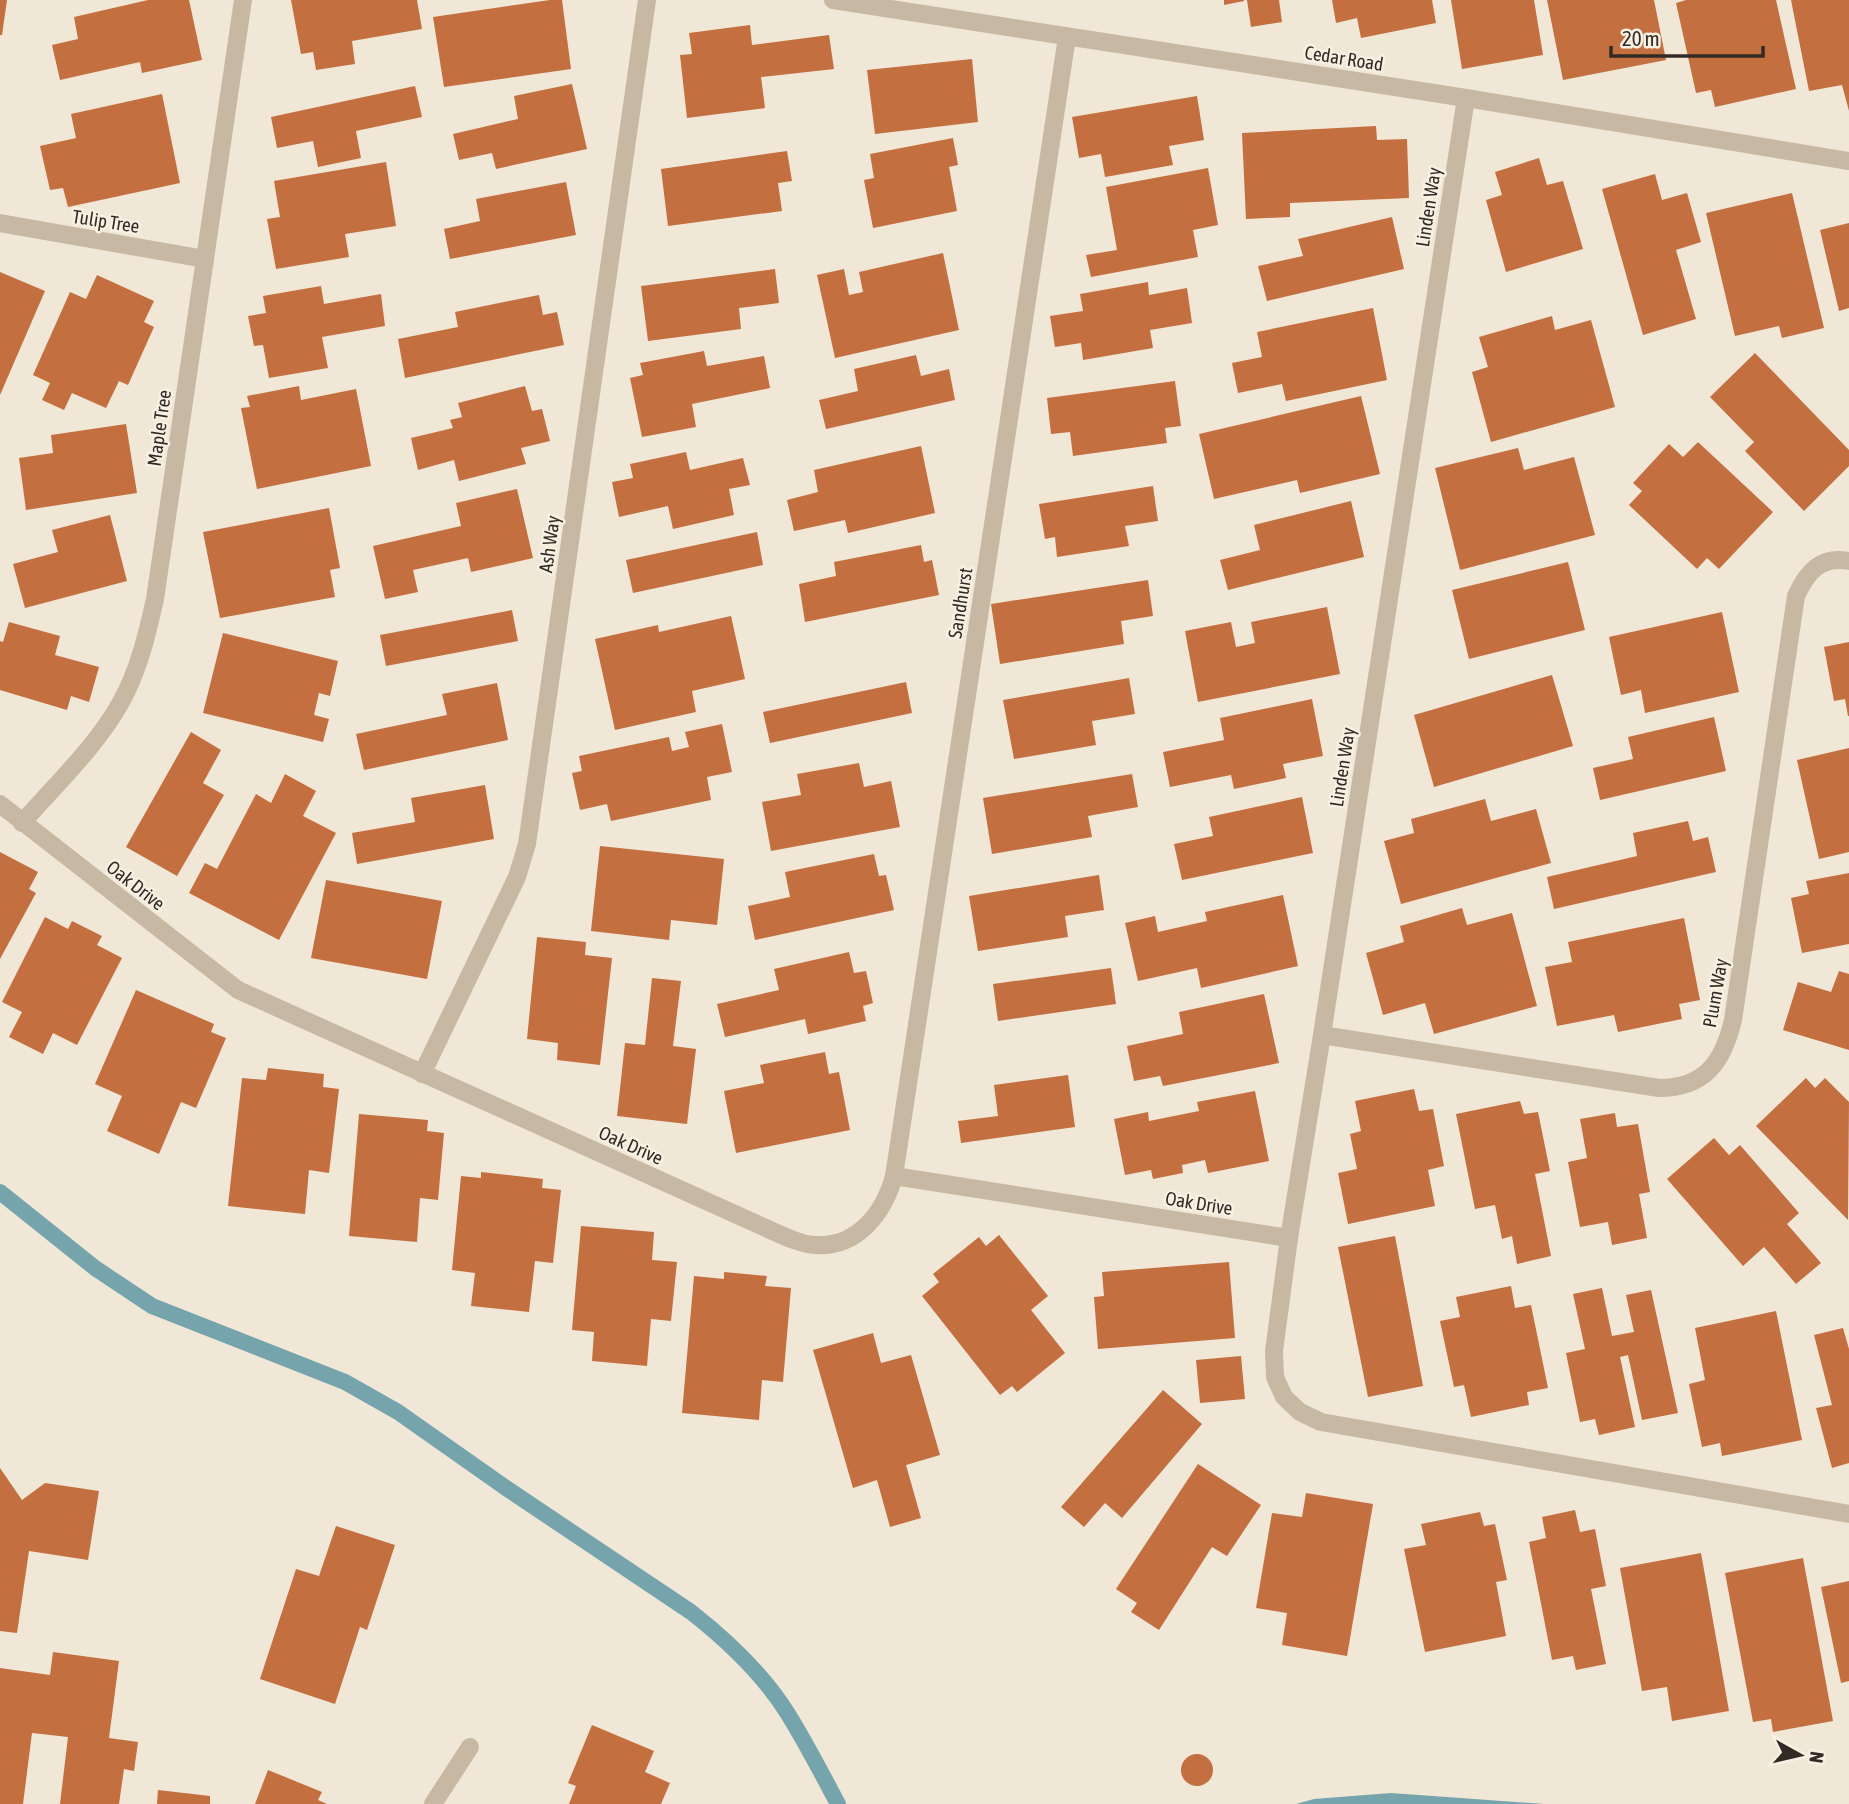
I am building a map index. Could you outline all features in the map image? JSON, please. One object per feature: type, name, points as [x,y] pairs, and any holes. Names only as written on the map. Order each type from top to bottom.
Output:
[{"type":"street","name":"Maple Tree","points":[[22,823],[104,728],[121,701],[136,670],[155,600],[243,0]]},
{"type":"street","name":"Ash Way","points":[[422,1074],[517,877],[527,844],[647,0]]},
{"type":"street","name":"Cedar Road","points":[[833,0],[1466,98],[1849,161]]},
{"type":"street","name":"Sandhurst","points":[[894,1176],[1067,37]]},
{"type":"street","name":"Linden Way","points":[[1466,98],[1289,1238],[1274,1351],[1275,1377],[1284,1397],[1300,1412],[1321,1422],[1849,1514]]},
{"type":"street","name":"Tulip Tree","points":[[0,223],[205,259]]},
{"type":"street","name":"Plum Way","points":[[1322,1035],[1659,1088],[1690,1085],[1706,1073],[1729,1039],[1733,1020],[1796,596],[1815,566],[1829,561],[1849,561]]},
{"type":"street","name":"Oak Drive","points":[[0,804],[238,990],[788,1238],[813,1245],[834,1245],[853,1237],[880,1211],[889,1195],[894,1176],[1289,1238]]},
{"type":"street","points":[[433,1804],[470,1747]]},
{"type":"water","points":[[1391,1793],[1545,1804],[1296,1804],[1314,1799]]},
{"type":"building","points":[[0,0],[7,0],[2,35],[0,35]]},
{"type":"building","points":[[148,0],[189,0],[202,60],[142,73],[140,62],[60,80],[52,45],[78,39],[74,17]]},
{"type":"building","points":[[291,0],[417,0],[422,29],[352,41],[355,64],[316,70],[313,52],[301,54]]},
{"type":"building","points":[[562,0],[571,69],[444,87],[433,17]]},
{"type":"building","points":[[1224,0],[1244,0],[1244,1],[1224,5]]},
{"type":"building","points":[[1247,0],[1279,0],[1282,22],[1251,27]]},
{"type":"building","points":[[1332,0],[1432,0],[1436,23],[1361,38],[1357,18],[1336,23]]},
{"type":"building","points":[[1451,0],[1534,0],[1543,55],[1462,69]]},
{"type":"building","points":[[1547,0],[1654,0],[1666,60],[1563,80]]},
{"type":"building","points":[[1686,0],[1776,0],[1796,89],[1715,107],[1711,90],[1696,93],[1676,3]]},
{"type":"building","points":[[1791,0],[1849,0],[1849,111],[1842,85],[1809,91]]},
{"type":"building","points":[[750,25],[752,45],[829,35],[834,69],[761,77],[765,108],[687,118],[680,55],[692,54],[689,33]]},
{"type":"building","points":[[972,59],[978,122],[875,134],[867,70]]},
{"type":"building","points":[[572,84],[587,149],[496,169],[492,153],[459,160],[453,134],[518,119],[514,96]]},
{"type":"building","points":[[415,86],[422,117],[356,131],[361,158],[318,167],[313,141],[277,148],[271,117]]},
{"type":"building","points":[[162,94],[180,183],[68,207],[63,188],[50,190],[40,146],[76,138],[71,114]]},
{"type":"building","points":[[1197,96],[1204,140],[1169,146],[1173,165],[1105,177],[1101,154],[1079,158],[1072,117]]},
{"type":"building","points":[[1376,126],[1377,140],[1407,139],[1409,198],[1290,203],[1290,217],[1246,219],[1242,133]]},
{"type":"building","points":[[953,138],[958,165],[949,167],[957,211],[873,228],[864,180],[874,178],[870,154]]},
{"type":"building","points":[[787,151],[792,181],[778,183],[782,211],[668,226],[661,169]]},
{"type":"building","points":[[1539,158],[1547,185],[1563,181],[1583,249],[1506,272],[1486,200],[1502,195],[1495,172]]},
{"type":"building","points":[[386,162],[396,226],[345,234],[349,257],[276,269],[267,219],[280,217],[274,181]]},
{"type":"building","points":[[1208,168],[1218,225],[1193,230],[1198,257],[1091,277],[1086,255],[1117,250],[1106,187]]},
{"type":"building","points":[[1655,174],[1662,200],[1687,193],[1701,242],[1676,250],[1696,319],[1643,335],[1602,189]]},
{"type":"building","points":[[566,182],[576,235],[450,259],[444,229],[480,221],[476,199]]},
{"type":"building","points":[[1792,193],[1824,328],[1782,338],[1779,326],[1735,336],[1706,213]]},
{"type":"building","points":[[1392,217],[1404,269],[1267,301],[1258,266],[1303,256],[1298,239]]},
{"type":"building","points":[[1849,223],[1849,308],[1839,311],[1820,230]]},
{"type":"building","points":[[943,253],[959,330],[835,358],[817,275],[844,269],[849,295],[863,292],[859,272]]},
{"type":"building","points":[[775,269],[779,303],[739,308],[741,329],[648,341],[641,286]]},
{"type":"building","points":[[0,272],[45,291],[0,395]]},
{"type":"building","points":[[97,275],[154,301],[144,322],[154,327],[128,385],[119,381],[106,408],[72,393],[64,410],[42,400],[50,383],[33,375],[70,292],[86,299]]},
{"type":"building","points":[[1148,282],[1149,295],[1187,288],[1192,323],[1150,330],[1153,348],[1083,360],[1081,343],[1055,347],[1050,316],[1083,311],[1080,294]]},
{"type":"building","points":[[321,286],[324,304],[381,294],[385,326],[322,337],[328,368],[269,378],[263,345],[254,346],[248,316],[266,313],[263,296]]},
{"type":"building","points":[[539,295],[543,315],[557,312],[564,345],[405,378],[398,339],[458,327],[455,312]]},
{"type":"building","points":[[1373,308],[1387,380],[1286,401],[1282,384],[1238,393],[1232,363],[1262,357],[1257,332]]},
{"type":"building","points":[[1552,316],[1555,330],[1591,320],[1615,407],[1491,442],[1472,372],[1488,367],[1479,337]]},
{"type":"building","points":[[704,351],[707,366],[764,356],[770,388],[692,404],[696,427],[642,437],[630,378],[643,375],[640,363]]},
{"type":"building","points":[[1755,353],[1849,450],[1849,466],[1804,511],[1745,451],[1754,442],[1710,397]]},
{"type":"building","points":[[916,355],[921,376],[949,369],[955,400],[826,429],[819,400],[858,391],[854,369]]},
{"type":"building","points":[[1175,381],[1181,426],[1165,428],[1167,443],[1073,456],[1070,432],[1051,434],[1047,398]]},
{"type":"building","points":[[299,386],[301,400],[356,389],[371,466],[257,489],[241,408],[250,407],[247,396]]},
{"type":"building","points":[[525,386],[532,411],[542,409],[550,441],[521,448],[526,464],[459,481],[454,460],[418,470],[411,438],[453,428],[450,420],[462,417],[458,403]]},
{"type":"building","points":[[1361,396],[1380,474],[1300,493],[1297,480],[1214,499],[1199,434]]},
{"type":"building","points":[[126,424],[137,493],[26,510],[19,458],[53,453],[51,435]]},
{"type":"building","points":[[1698,442],[1773,512],[1719,569],[1707,558],[1697,569],[1629,505],[1642,491],[1633,483],[1669,444],[1683,457]]},
{"type":"building","points":[[921,446],[935,513],[848,533],[845,520],[794,531],[787,500],[818,492],[814,470]]},
{"type":"building","points":[[1518,448],[1524,470],[1574,457],[1595,535],[1460,570],[1435,468]]},
{"type":"building","points":[[686,452],[690,470],[743,458],[750,485],[729,489],[734,515],[673,529],[668,506],[619,517],[612,482],[633,478],[630,464]]},
{"type":"building","points":[[1153,486],[1158,521],[1125,526],[1129,546],[1057,557],[1055,537],[1045,539],[1039,504]]},
{"type":"building","points":[[517,489],[533,558],[471,572],[468,558],[413,570],[418,592],[385,599],[373,546],[461,526],[456,503]]},
{"type":"building","points":[[1351,501],[1364,557],[1228,590],[1220,560],[1260,550],[1254,525]]},
{"type":"building","points":[[329,508],[340,568],[330,570],[335,597],[220,618],[203,532]]},
{"type":"building","points":[[110,515],[127,581],[25,608],[13,564],[58,552],[52,530]]},
{"type":"building","points":[[757,532],[763,565],[633,593],[626,560]]},
{"type":"building","points":[[921,545],[924,562],[932,560],[939,595],[805,622],[799,584],[836,576],[834,562]]},
{"type":"building","points":[[1568,562],[1585,630],[1469,659],[1452,590]]},
{"type":"building","points":[[1148,580],[1153,616],[1121,621],[1124,644],[1000,664],[991,604]]},
{"type":"building","points":[[1327,607],[1340,674],[1198,702],[1185,631],[1231,622],[1236,647],[1255,643],[1251,622]]},
{"type":"building","points":[[512,610],[518,641],[386,666],[380,635]]},
{"type":"building","points":[[1722,612],[1739,692],[1645,713],[1641,690],[1621,695],[1609,637]]},
{"type":"building","points":[[731,616],[745,679],[692,691],[696,712],[615,730],[595,639],[658,625],[659,632]]},
{"type":"building","points":[[9,622],[60,636],[55,655],[99,667],[89,702],[71,696],[67,710],[0,690],[0,641],[3,642]]},
{"type":"building","points":[[223,633],[338,661],[330,696],[319,693],[314,715],[329,719],[323,742],[203,713]]},
{"type":"building","points":[[1849,642],[1848,716],[1845,699],[1834,701],[1824,647]]},
{"type":"building","points":[[1552,675],[1573,746],[1434,787],[1414,715]]},
{"type":"building","points":[[1129,678],[1135,714],[1092,721],[1096,745],[1014,759],[1003,700]]},
{"type":"building","points":[[906,682],[912,713],[770,743],[763,712]]},
{"type":"building","points":[[497,683],[508,740],[364,770],[356,734],[447,715],[442,694]]},
{"type":"building","points":[[1312,699],[1323,756],[1283,764],[1286,778],[1234,789],[1231,775],[1170,787],[1163,752],[1224,740],[1220,718]]},
{"type":"building","points":[[1714,717],[1726,771],[1600,800],[1593,768],[1633,759],[1628,737]]},
{"type":"building","points":[[722,724],[732,772],[707,777],[711,800],[611,821],[607,804],[580,810],[572,773],[582,771],[579,756],[669,737],[672,751],[689,747],[685,732]]},
{"type":"building","points":[[191,732],[221,750],[203,783],[224,795],[177,876],[126,847]]},
{"type":"building","points":[[1849,748],[1849,852],[1819,859],[1797,760]]},
{"type":"building","points":[[859,763],[864,787],[891,781],[900,827],[771,851],[762,802],[801,795],[797,774]]},
{"type":"building","points":[[285,774],[316,791],[303,816],[336,833],[279,940],[189,893],[205,863],[217,869],[256,794],[271,803]]},
{"type":"building","points":[[1132,774],[1138,807],[1088,816],[1092,837],[992,854],[983,798]]},
{"type":"building","points":[[485,785],[494,839],[357,864],[352,833],[415,822],[411,798]]},
{"type":"building","points":[[1302,797],[1313,853],[1182,880],[1174,844],[1213,836],[1209,817]]},
{"type":"building","points":[[1485,799],[1491,821],[1536,809],[1551,863],[1401,904],[1384,841],[1414,833],[1411,819]]},
{"type":"building","points":[[1688,821],[1693,841],[1708,837],[1716,872],[1554,909],[1547,877],[1637,856],[1633,833]]},
{"type":"building","points":[[600,846],[724,859],[717,925],[671,920],[669,940],[591,931]]},
{"type":"building","points":[[0,852],[38,872],[29,889],[36,893],[0,959]]},
{"type":"building","points":[[874,854],[879,876],[886,875],[894,910],[755,940],[748,906],[790,897],[785,872]]},
{"type":"building","points":[[1849,873],[1849,944],[1802,953],[1791,898],[1809,894],[1806,881]]},
{"type":"building","points":[[1099,875],[1104,910],[1065,916],[1068,937],[978,951],[969,896]]},
{"type":"building","points":[[326,880],[442,901],[427,979],[311,958]]},
{"type":"building","points":[[1283,895],[1298,966],[1201,988],[1197,968],[1138,981],[1125,923],[1155,916],[1158,932],[1207,921],[1205,912]]},
{"type":"building","points":[[1462,908],[1467,925],[1512,913],[1537,1006],[1434,1034],[1425,1003],[1383,1015],[1366,953],[1404,942],[1400,926]]},
{"type":"building","points":[[45,917],[68,929],[72,921],[102,936],[97,945],[122,958],[77,1045],[53,1033],[43,1054],[9,1037],[22,1012],[2,1002]]},
{"type":"building","points":[[1684,918],[1700,1000],[1679,1004],[1682,1019],[1618,1032],[1614,1015],[1557,1026],[1545,967],[1572,962],[1568,942]]},
{"type":"building","points":[[537,937],[586,942],[585,955],[612,958],[600,1065],[557,1060],[558,1043],[527,1039]]},
{"type":"building","points":[[849,952],[854,973],[866,971],[873,1003],[863,1006],[866,1021],[808,1034],[805,1019],[725,1037],[717,1004],[779,990],[774,969]]},
{"type":"building","points":[[1111,968],[1116,1004],[998,1021],[993,984]]},
{"type":"building","points":[[1839,971],[1849,974],[1849,1050],[1783,1030],[1798,982],[1831,992]]},
{"type":"building","points":[[652,978],[681,981],[673,1046],[696,1049],[687,1124],[617,1116],[625,1043],[645,1045]]},
{"type":"building","points":[[136,990],[214,1024],[211,1032],[226,1038],[196,1108],[181,1102],[159,1154],[107,1131],[122,1096],[95,1084]]},
{"type":"building","points":[[1264,994],[1279,1063],[1163,1086],[1160,1076],[1134,1081],[1127,1046],[1183,1034],[1179,1012]]},
{"type":"building","points":[[825,1052],[829,1074],[839,1072],[850,1130],[736,1153],[724,1091],[764,1083],[760,1065]]},
{"type":"building","points":[[268,1068],[324,1074],[323,1087],[339,1089],[329,1173],[309,1170],[305,1214],[228,1206],[242,1078],[266,1080]]},
{"type":"building","points":[[1068,1075],[1075,1127],[961,1143],[958,1121],[998,1116],[994,1085]]},
{"type":"building","points":[[1806,1078],[1815,1088],[1825,1078],[1849,1102],[1848,1220],[1756,1126]]},
{"type":"building","points":[[1414,1089],[1419,1111],[1433,1109],[1444,1166],[1428,1170],[1435,1206],[1348,1224],[1338,1173],[1357,1169],[1350,1134],[1361,1131],[1355,1101]]},
{"type":"building","points":[[1255,1091],[1269,1161],[1208,1173],[1205,1160],[1182,1165],[1183,1173],[1153,1179],[1151,1170],[1125,1175],[1114,1119],[1148,1112],[1149,1121],[1199,1111],[1197,1102]]},
{"type":"building","points":[[1520,1101],[1524,1114],[1538,1112],[1550,1171],[1535,1174],[1551,1256],[1517,1264],[1512,1236],[1502,1239],[1495,1205],[1475,1209],[1456,1114]]},
{"type":"building","points":[[1615,1113],[1617,1127],[1638,1124],[1650,1192],[1639,1194],[1647,1238],[1612,1245],[1608,1222],[1580,1227],[1568,1162],[1587,1158],[1580,1119]]},
{"type":"building","points":[[359,1114],[428,1120],[427,1131],[444,1133],[438,1200],[420,1198],[417,1242],[349,1236]]},
{"type":"building","points":[[1714,1138],[1729,1155],[1740,1145],[1799,1213],[1787,1224],[1821,1263],[1796,1284],[1764,1247],[1743,1266],[1667,1179]]},
{"type":"building","points":[[481,1172],[543,1179],[542,1188],[561,1190],[553,1263],[535,1261],[529,1312],[471,1306],[475,1273],[452,1270],[461,1176],[481,1178]]},
{"type":"building","points":[[581,1226],[654,1232],[652,1260],[677,1262],[671,1321],[651,1319],[647,1366],[592,1361],[594,1332],[572,1330]]},
{"type":"building","points":[[999,1235],[1048,1296],[1031,1310],[1065,1353],[1017,1392],[1012,1386],[1000,1395],[922,1296],[939,1282],[933,1274],[979,1237],[986,1246]]},
{"type":"building","points":[[1395,1236],[1423,1386],[1368,1397],[1338,1247]]},
{"type":"building","points":[[1229,1262],[1235,1338],[1098,1349],[1094,1297],[1104,1296],[1102,1272]]},
{"type":"building","points":[[724,1272],[767,1276],[765,1286],[791,1288],[783,1382],[762,1380],[759,1420],[682,1413],[694,1276],[724,1279]]},
{"type":"building","points":[[1511,1286],[1515,1308],[1531,1305],[1548,1388],[1527,1392],[1529,1405],[1471,1417],[1464,1385],[1454,1387],[1440,1321],[1460,1317],[1456,1297]]},
{"type":"building","points":[[1602,1288],[1612,1336],[1634,1332],[1626,1295],[1651,1290],[1678,1413],[1642,1420],[1628,1355],[1620,1357],[1635,1427],[1599,1435],[1595,1419],[1580,1422],[1566,1353],[1585,1349],[1573,1294]]},
{"type":"building","points":[[1776,1311],[1802,1440],[1722,1456],[1720,1443],[1702,1447],[1689,1384],[1705,1380],[1695,1328]]},
{"type":"building","points":[[1843,1328],[1849,1349],[1849,1463],[1832,1468],[1816,1408],[1832,1405],[1814,1335]]},
{"type":"building","points":[[873,1333],[881,1363],[911,1355],[940,1455],[906,1465],[921,1518],[890,1527],[877,1480],[853,1488],[813,1350]]},
{"type":"building","points":[[1241,1356],[1245,1399],[1200,1403],[1196,1360]]},
{"type":"building","points":[[1163,1390],[1202,1424],[1122,1518],[1105,1503],[1084,1527],[1061,1507]]},
{"type":"building","points":[[1198,1464],[1261,1505],[1227,1556],[1212,1547],[1159,1630],[1131,1612],[1137,1603],[1116,1589]]},
{"type":"building","points":[[0,1468],[22,1500],[45,1483],[99,1491],[88,1560],[29,1551],[17,1633],[0,1631]]},
{"type":"building","points":[[1306,1493],[1373,1504],[1347,1656],[1282,1645],[1287,1613],[1256,1608],[1272,1513],[1302,1517]]},
{"type":"building","points":[[1575,1510],[1580,1532],[1595,1529],[1606,1586],[1591,1589],[1606,1664],[1576,1670],[1573,1656],[1552,1660],[1529,1542],[1546,1538],[1542,1517]]},
{"type":"building","points":[[1480,1512],[1484,1526],[1495,1524],[1507,1580],[1496,1582],[1506,1636],[1425,1652],[1404,1549],[1426,1545],[1421,1524]]},
{"type":"building","points":[[336,1526],[395,1545],[367,1630],[360,1627],[335,1704],[260,1679],[296,1569],[319,1576]]},
{"type":"building","points":[[1701,1553],[1729,1711],[1672,1721],[1667,1687],[1642,1691],[1620,1568]]},
{"type":"building","points":[[1803,1558],[1833,1721],[1773,1732],[1771,1719],[1753,1722],[1725,1573]]},
{"type":"building","points":[[1849,1581],[1849,1681],[1841,1683],[1821,1587]]},
{"type":"building","points":[[53,1652],[119,1661],[109,1738],[138,1742],[134,1771],[124,1769],[119,1804],[60,1804],[68,1737],[32,1733],[23,1804],[0,1804],[0,1668],[50,1675]]},
{"type":"building","points":[[592,1725],[654,1751],[645,1772],[670,1783],[661,1804],[569,1804],[576,1786],[568,1783]]},
{"type":"building","points":[[1197,1754],[1208,1759],[1213,1770],[1208,1781],[1197,1786],[1186,1781],[1181,1770],[1186,1759]]},
{"type":"building","points":[[268,1770],[322,1792],[318,1800],[327,1804],[255,1804]]},
{"type":"building","points":[[158,1790],[210,1796],[210,1804],[157,1804]]},
{"type":"waterway","points":[[0,1192],[95,1268],[152,1306],[345,1382],[398,1412],[691,1612],[731,1646],[768,1685],[795,1725],[838,1804]]}]
